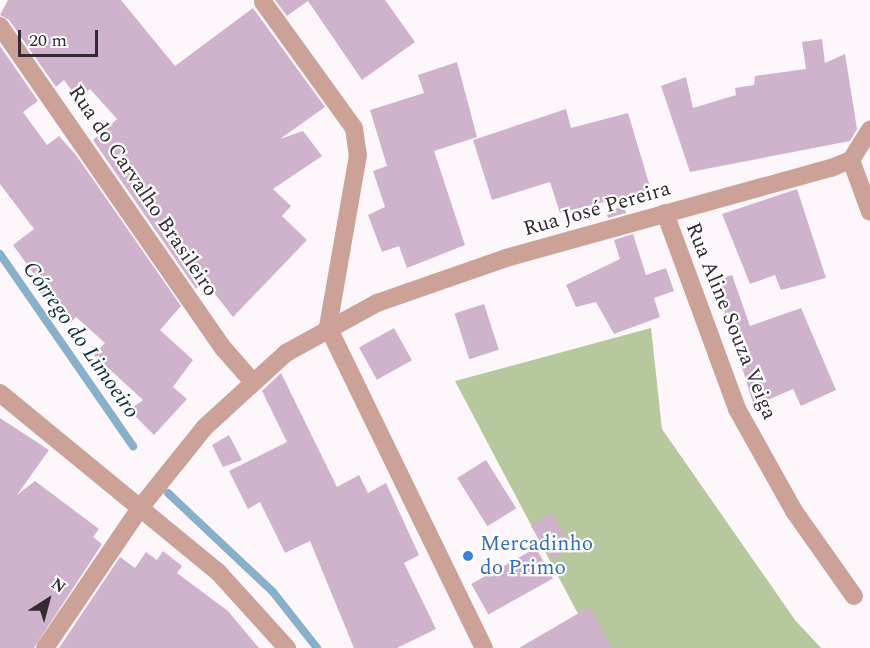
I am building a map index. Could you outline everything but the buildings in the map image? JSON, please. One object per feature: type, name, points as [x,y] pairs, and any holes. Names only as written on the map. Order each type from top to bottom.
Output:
[{"type":"street","points":[[263,2],[354,128],[358,155],[328,327],[484,648]]},
{"type":"street","name":"Rua do Carvalho Brasileiro","points":[[0,26],[224,349],[251,380]]},
{"type":"street","points":[[870,130],[850,160],[870,212]]},
{"type":"street","name":"Rua José Pereira","points":[[45,648],[140,508],[180,459],[251,380],[328,327],[377,303],[506,258],[850,160]]},
{"type":"street","name":"Rua Aline Souza Veiga","points":[[665,213],[737,409],[794,511],[854,596]]},
{"type":"street","points":[[0,393],[218,572],[287,648]]},
{"type":"green space","points":[[651,328],[662,429],[795,620],[821,648],[596,648],[455,381]]},
{"type":"waterway","name":"Córrego do Limoeiro","points":[[0,254],[133,446]]},
{"type":"waterway","name":"Córrego do Limoeiro","points":[[168,493],[273,592],[317,648]]},
{"type":"place","name":"Mercadinho do Primo","points":[[468,556]]}]
